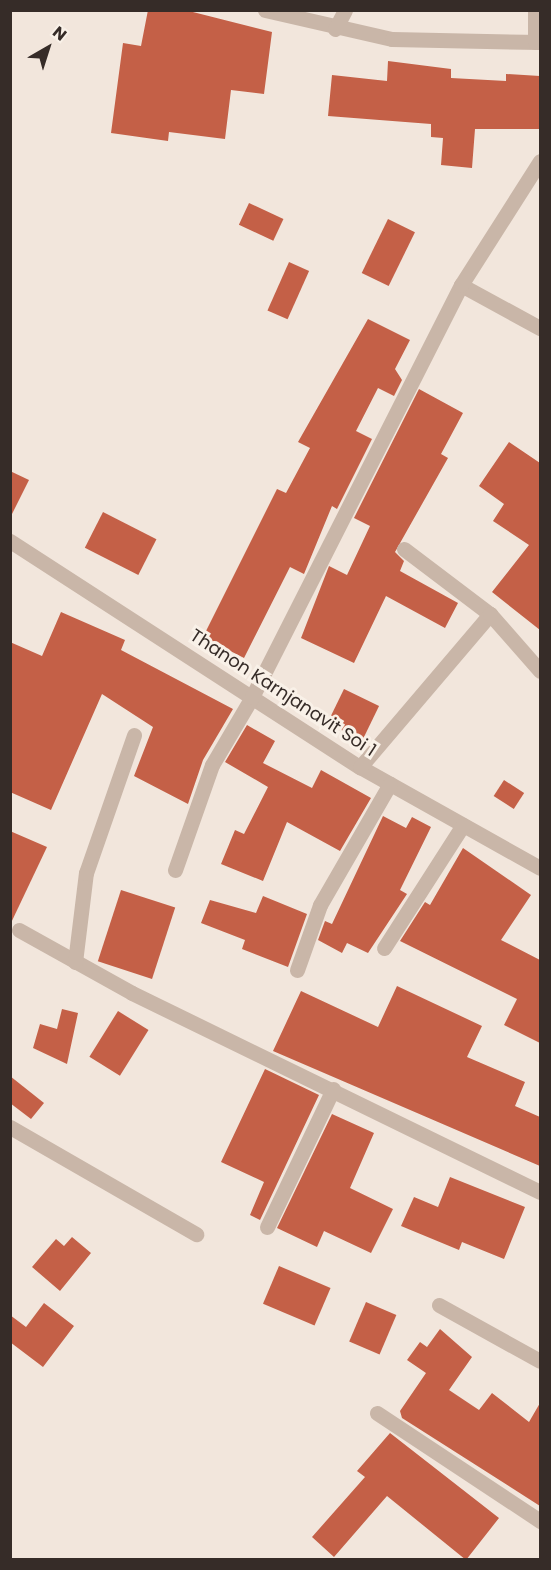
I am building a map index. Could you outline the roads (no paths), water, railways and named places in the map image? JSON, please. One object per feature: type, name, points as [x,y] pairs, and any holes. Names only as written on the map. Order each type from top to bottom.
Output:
[{"type":"street","points":[[265,10],[335,29],[433,41],[538,42],[535,10]]},
{"type":"street","points":[[335,29],[345,10]]},
{"type":"street","points":[[174,870],[212,765],[252,697],[461,285],[540,161]]},
{"type":"street","points":[[461,285],[540,328]]},
{"type":"street","name":"Thanon Karnjanavit Soi 1","points":[[11,542],[360,767],[540,868]]},
{"type":"street","points":[[404,549],[490,614],[540,670]]},
{"type":"street","points":[[360,767],[490,614]]},
{"type":"street","points":[[75,962],[86,873],[134,735]]},
{"type":"street","points":[[297,970],[320,905],[390,784]]},
{"type":"street","points":[[384,948],[463,825]]},
{"type":"street","points":[[19,930],[75,962],[540,1192]]},
{"type":"street","points":[[267,1227],[333,1089]]},
{"type":"street","points":[[10,1127],[196,1234]]},
{"type":"street","points":[[439,1305],[540,1361]]},
{"type":"street","points":[[377,1413],[540,1521]]}]
